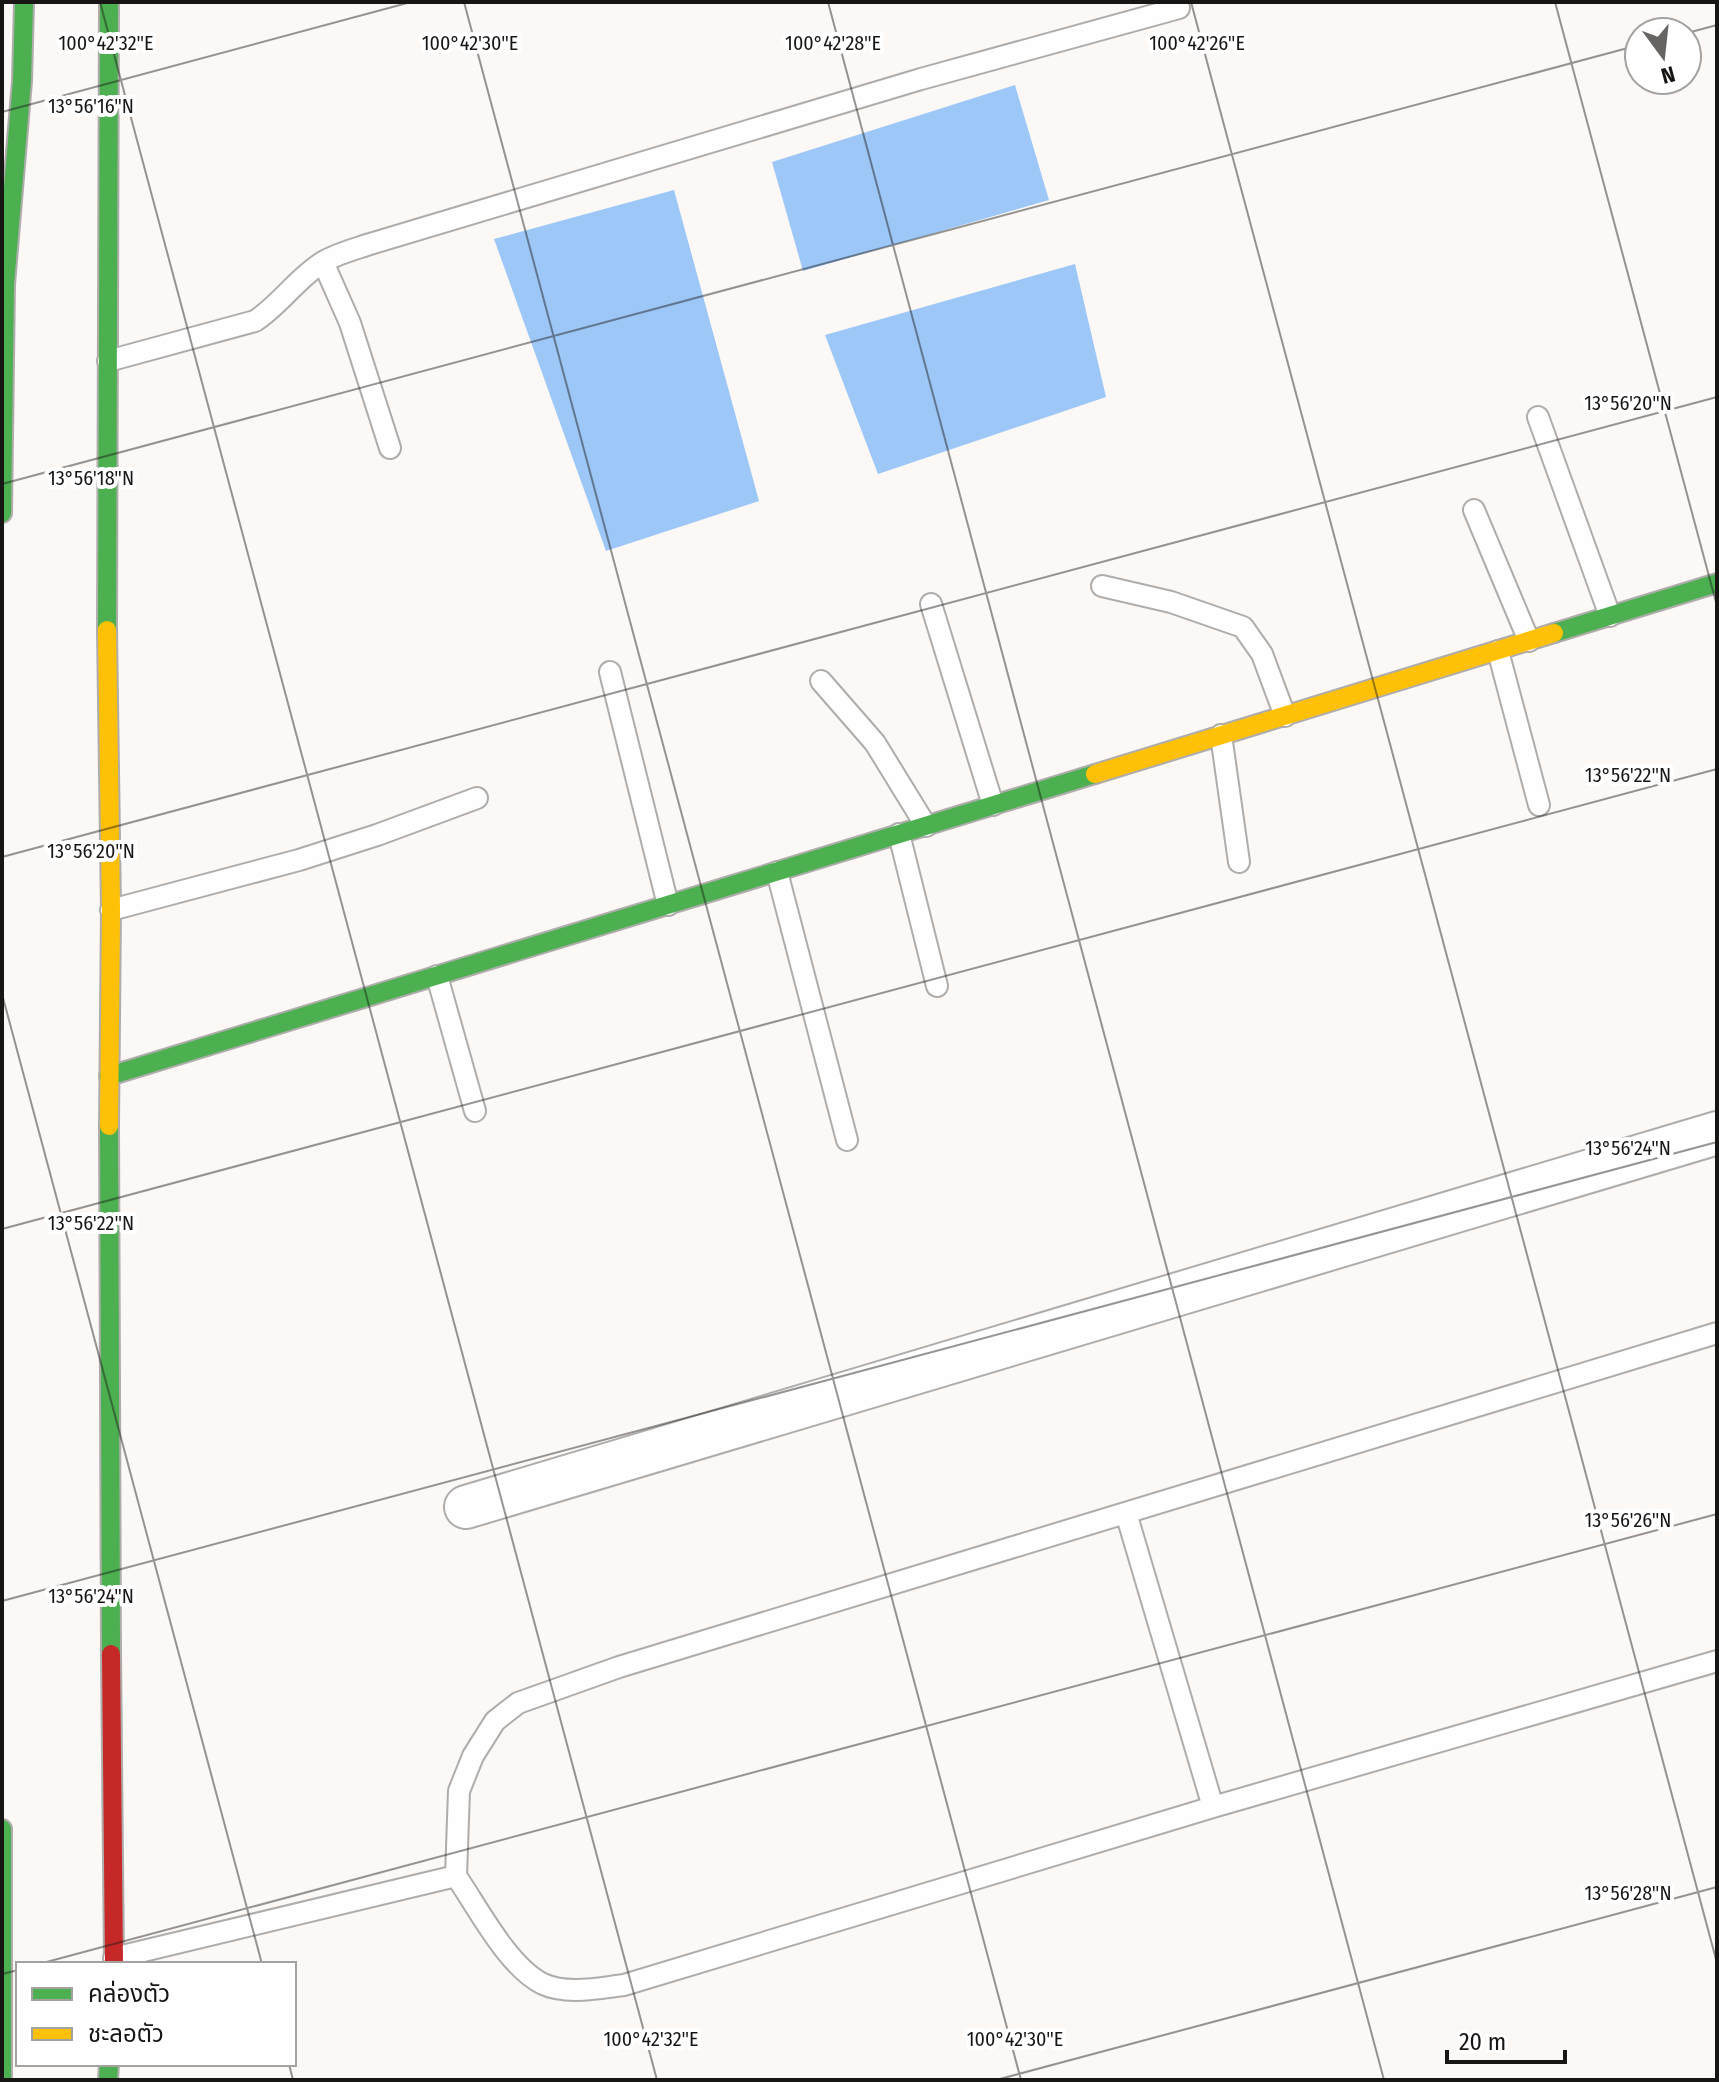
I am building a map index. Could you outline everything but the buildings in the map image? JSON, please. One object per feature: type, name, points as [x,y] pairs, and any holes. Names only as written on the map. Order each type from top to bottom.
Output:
[{"type":"main road","points":[[2,513],[5,284],[22,81],[24,2]]},
{"type":"main road","points":[[109,2],[107,621],[111,910],[109,1076],[114,1961]]},
{"type":"main road","points":[[2,236],[5,284]]},
{"type":"main road","points":[[109,1076],[1717,583]]},
{"type":"main road","points":[[2,1829],[2,2080]]},
{"type":"street","points":[[466,1507],[1717,1133]]},
{"type":"lane","points":[[108,361],[255,321],[323,262],[370,244],[907,84],[1179,8]]},
{"type":"lane","points":[[323,262],[350,323],[390,448]]},
{"type":"lane","points":[[1538,417],[1610,616]]},
{"type":"lane","points":[[1474,510],[1529,641]]},
{"type":"lane","points":[[1102,586],[1171,602],[1243,627],[1262,654],[1285,716]]},
{"type":"lane","points":[[931,604],[993,805]]},
{"type":"lane","points":[[1498,651],[1539,805]]},
{"type":"lane","points":[[610,672],[668,905]]},
{"type":"lane","points":[[821,681],[875,743],[926,826]]},
{"type":"lane","points":[[1221,735],[1239,862]]},
{"type":"lane","points":[[111,910],[299,860],[477,798]]},
{"type":"lane","points":[[899,834],[937,986]]},
{"type":"lane","points":[[777,872],[847,1140]]},
{"type":"lane","points":[[437,976],[475,1111]]},
{"type":"lane","points":[[1717,1333],[619,1667],[518,1703],[495,1721],[473,1756],[459,1791],[456,1876],[515,1962],[543,1984],[577,1990],[624,1985],[1213,1807],[1717,1661]]},
{"type":"lane","points":[[1126,1513],[1213,1807]]},
{"type":"lane","points":[[114,1961],[456,1876]]},
{"type":"water","points":[[1015,85],[1049,200],[803,271],[772,162]]},
{"type":"water","points":[[674,190],[759,501],[606,551],[494,239]]},
{"type":"water","points":[[1075,264],[1106,397],[878,474],[825,335]]},
{"type":"traffic: fast","points":[[2,513],[5,284],[22,81],[24,2]]},
{"type":"traffic: fast","points":[[107,630],[109,2]]},
{"type":"traffic: fast","points":[[1554,633],[1717,583]]},
{"type":"traffic: fast","points":[[109,1076],[1095,774]]},
{"type":"traffic: fast","points":[[109,1126],[111,1654]]},
{"type":"traffic: fast","points":[[2,1829],[2,2080]]},
{"type":"traffic: fast","points":[[108,2080],[109,2066]]},
{"type":"traffic: slow","points":[[107,630],[111,910],[109,1126]]},
{"type":"traffic: slow","points":[[1095,774],[1554,633]]},
{"type":"traffic: jam","points":[[111,1654],[114,1962]]}]
